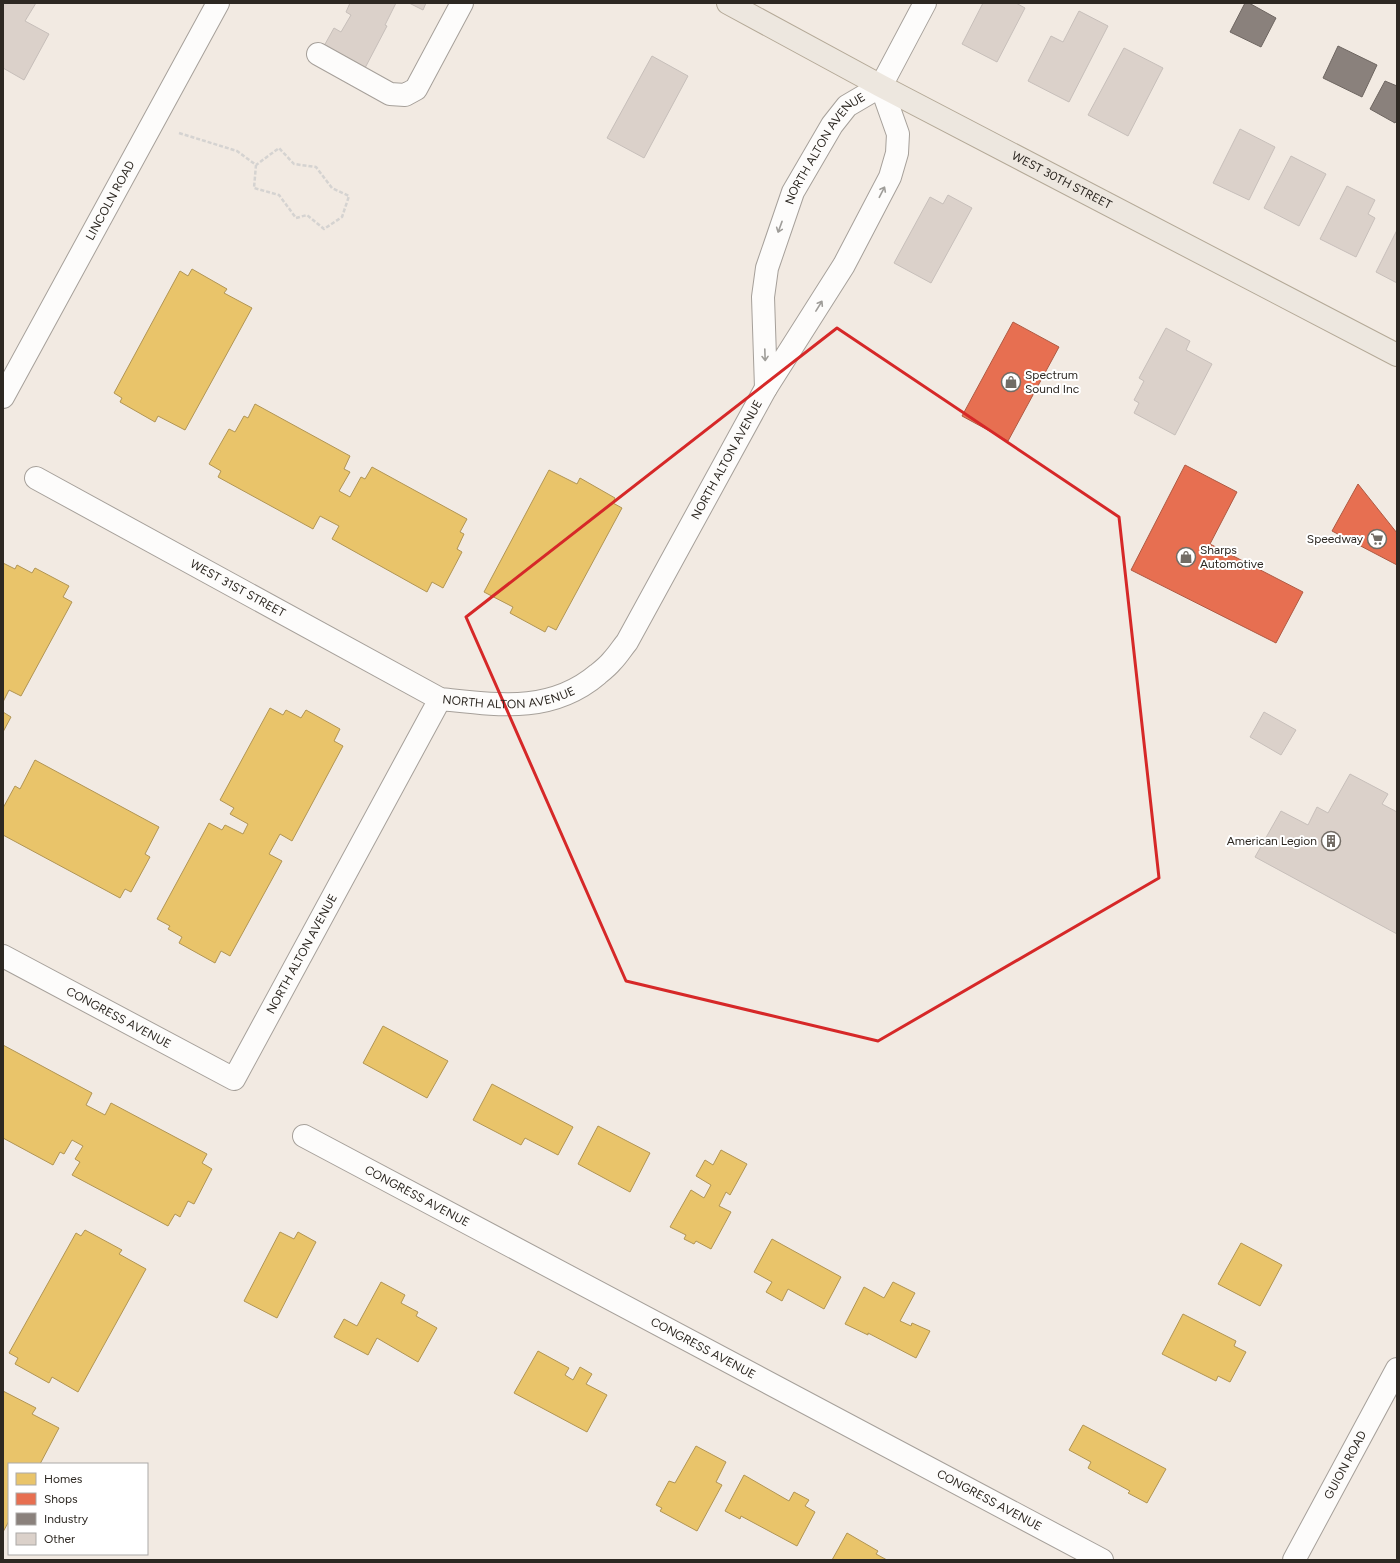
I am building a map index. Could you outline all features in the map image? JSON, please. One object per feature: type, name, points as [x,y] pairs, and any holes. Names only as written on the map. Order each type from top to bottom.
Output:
[{"type":"main road","name":"WEST 30TH STREET","points":[[728,3],[881,86],[1397,355]]},
{"type":"street","name":"LINCOLN ROAD","points":[[3,397],[218,3]]},
{"type":"street","points":[[318,54],[390,94],[405,95],[416,89],[462,3]]},
{"type":"street","name":"NORTH ALTON AVENUE","points":[[766,388],[763,297],[767,268],[793,192],[832,125],[847,106],[881,86],[925,3]]},
{"type":"street","name":"NORTH ALTON AVENUE","points":[[234,1079],[440,699],[515,705],[542,702],[568,694],[590,680],[611,662],[627,642],[766,388],[844,265],[890,177],[897,153],[898,134],[881,86]]},
{"type":"street","name":"WEST 31ST STREET","points":[[36,478],[440,699]]},
{"type":"street","name":"CONGRESS AVENUE","points":[[3,956],[234,1079]]},
{"type":"street","name":"CONGRESS AVENUE","points":[[304,1136],[1102,1560]]},
{"type":"street","name":"GUION ROAD","points":[[1294,1560],[1394,1381]]},
{"type":"path","points":[[151,125],[237,151],[256,165]]},
{"type":"path","points":[[279,148],[294,164],[316,167],[332,188],[349,196],[342,217],[324,229],[307,215],[296,218],[279,195],[254,188],[256,165],[279,148]]},
{"type":"highlighted area","points":[[837,328],[1119,517],[1159,878],[878,1041],[626,981],[466,617]]},
{"type":"building: Homes","points":[[192,269],[227,289],[224,293],[252,308],[185,430],[158,416],[155,422],[120,402],[122,398],[114,393],[180,271],[188,276]]},
{"type":"building: Homes","points":[[255,404],[350,456],[344,469],[350,472],[339,491],[350,497],[361,477],[365,479],[372,467],[467,519],[460,532],[464,534],[457,549],[462,552],[443,588],[432,582],[427,592],[332,539],[339,526],[320,516],[313,529],[218,477],[221,471],[209,464],[229,429],[235,432],[244,416],[248,418]]},
{"type":"building: Homes","points":[[549,470],[577,484],[580,478],[615,498],[613,503],[622,508],[556,630],[548,626],[545,632],[510,613],[513,607],[484,592]]},
{"type":"building: Homes","points":[[3,563],[15,569],[17,565],[32,573],[35,568],[69,586],[63,597],[72,602],[21,696],[9,690],[3,702]]},
{"type":"building: Homes","points":[[270,708],[283,715],[286,710],[301,718],[306,710],[340,729],[334,741],[343,746],[292,841],[280,834],[269,854],[282,861],[230,956],[221,951],[215,963],[179,943],[182,937],[168,929],[170,926],[157,919],[209,823],[222,830],[225,825],[243,834],[248,824],[230,814],[234,808],[220,800]]},
{"type":"building: Homes","points":[[3,712],[11,717],[3,732]]},
{"type":"building: Homes","points":[[35,760],[159,827],[145,854],[150,857],[131,892],[125,889],[120,898],[3,835],[3,808],[15,786],[20,789]]},
{"type":"building: Homes","points":[[383,1026],[448,1061],[427,1098],[363,1063]]},
{"type":"building: Homes","points":[[3,1045],[92,1093],[86,1105],[105,1115],[111,1103],[207,1154],[202,1163],[212,1169],[194,1204],[188,1201],[180,1217],[175,1214],[168,1226],[72,1175],[80,1162],[75,1159],[83,1146],[72,1140],[64,1154],[60,1152],[53,1165],[3,1138]]},
{"type":"building: Homes","points":[[492,1084],[573,1127],[558,1155],[525,1138],[521,1145],[473,1120]]},
{"type":"building: Homes","points":[[598,1126],[650,1153],[630,1192],[578,1164]]},
{"type":"building: Homes","points":[[721,1150],[747,1164],[730,1195],[726,1192],[719,1206],[731,1212],[711,1249],[696,1241],[694,1244],[684,1239],[686,1235],[670,1227],[691,1190],[704,1198],[711,1185],[696,1176],[705,1160],[713,1165]]},
{"type":"building: Homes","points":[[85,1230],[122,1250],[119,1254],[146,1269],[78,1392],[52,1377],[49,1383],[15,1364],[18,1358],[9,1353],[76,1233],[81,1236]]},
{"type":"building: Homes","points":[[280,1232],[294,1239],[298,1232],[316,1242],[277,1318],[244,1301]]},
{"type":"building: Homes","points":[[772,1239],[841,1277],[824,1309],[788,1289],[782,1301],[766,1292],[772,1282],[754,1272]]},
{"type":"building: Homes","points":[[1241,1243],[1282,1265],[1260,1306],[1218,1284]]},
{"type":"building: Homes","points":[[381,1282],[405,1295],[401,1303],[418,1312],[416,1316],[437,1328],[418,1362],[377,1338],[368,1355],[334,1337],[344,1319],[357,1326]]},
{"type":"building: Homes","points":[[893,1282],[915,1293],[900,1321],[911,1326],[912,1323],[930,1331],[916,1358],[868,1333],[868,1335],[845,1324],[864,1287],[884,1298]]},
{"type":"building: Homes","points":[[1183,1314],[1236,1341],[1234,1346],[1246,1352],[1230,1382],[1218,1376],[1216,1381],[1162,1354]]},
{"type":"building: Homes","points":[[538,1351],[569,1368],[565,1375],[573,1380],[580,1367],[592,1374],[586,1384],[607,1395],[587,1432],[514,1393]]},
{"type":"building: Homes","points":[[3,1391],[36,1408],[32,1414],[59,1428],[41,1463],[8,1463],[8,1523],[3,1532]]},
{"type":"building: Homes","points":[[1083,1425],[1166,1469],[1147,1503],[1128,1493],[1130,1491],[1088,1468],[1091,1462],[1069,1450]]},
{"type":"building: Homes","points":[[696,1446],[726,1462],[716,1482],[722,1485],[697,1531],[660,1511],[662,1508],[656,1505],[669,1481],[675,1483]]},
{"type":"building: Homes","points":[[744,1475],[789,1501],[794,1492],[809,1500],[805,1506],[815,1512],[797,1546],[741,1516],[740,1519],[725,1511]]},
{"type":"building: Homes","points":[[847,1533],[878,1551],[876,1554],[887,1560],[832,1560]]},
{"type":"building: Shops","name":"Spectrum Sound Inc","points":[[1013,322],[1059,347],[1008,441],[962,416]]},
{"type":"building: Shops","name":"Sharps Automotive","points":[[1185,465],[1237,492],[1210,544],[1303,592],[1276,643],[1131,570]]},
{"type":"building: Shops","points":[[1358,484],[1397,533],[1397,565],[1332,531]]},
{"type":"building: Industry","points":[[1245,3],[1249,3],[1276,18],[1261,47],[1230,32]]},
{"type":"building: Industry","points":[[1338,46],[1377,65],[1362,97],[1323,78]]},
{"type":"building: Industry","points":[[1385,81],[1397,86],[1397,120],[1395,123],[1370,109]]},
{"type":"building: Other","points":[[3,3],[36,3],[25,21],[49,34],[24,80],[3,68]]},
{"type":"building: Other","points":[[350,3],[396,3],[385,25],[387,26],[365,68],[324,46],[334,28],[341,32],[351,15],[346,12]]},
{"type":"building: Other","points":[[409,3],[426,3],[423,10]]},
{"type":"building: Other","points":[[983,3],[1016,3],[1025,8],[997,62],[962,44]]},
{"type":"building: Other","points":[[1079,11],[1108,26],[1069,102],[1028,81],[1051,36],[1063,42]]},
{"type":"building: Other","points":[[1124,48],[1163,68],[1128,136],[1088,115]]},
{"type":"building: Other","points":[[652,56],[688,76],[644,158],[607,138]]},
{"type":"building: Other","points":[[1240,129],[1275,147],[1249,200],[1213,183]]},
{"type":"building: Other","points":[[1291,156],[1326,174],[1299,226],[1264,208]]},
{"type":"building: Other","points":[[1347,186],[1375,200],[1368,214],[1375,218],[1356,257],[1320,239]]},
{"type":"building: Other","points":[[948,195],[972,208],[931,283],[894,263],[930,197],[943,204]]},
{"type":"building: Other","points":[[1397,230],[1397,283],[1376,272]]},
{"type":"building: Other","points":[[1166,328],[1190,341],[1186,350],[1212,364],[1175,435],[1134,413],[1139,403],[1134,400],[1144,381],[1139,378]]},
{"type":"building: Other","points":[[1264,712],[1296,730],[1281,755],[1250,737]]},
{"type":"building: Other","name":"American Legion","points":[[1350,774],[1388,794],[1382,804],[1397,812],[1397,934],[1255,857],[1281,811],[1308,825],[1317,807],[1328,813]]},
{"type":"place","name":"Spectrum Sound Inc","points":[[1011,382]]},
{"type":"place","name":"Speedway","points":[[1377,539]]},
{"type":"place","name":"Sharps Automotive","points":[[1186,557]]},
{"type":"place","name":"American Legion","points":[[1331,841]]}]
